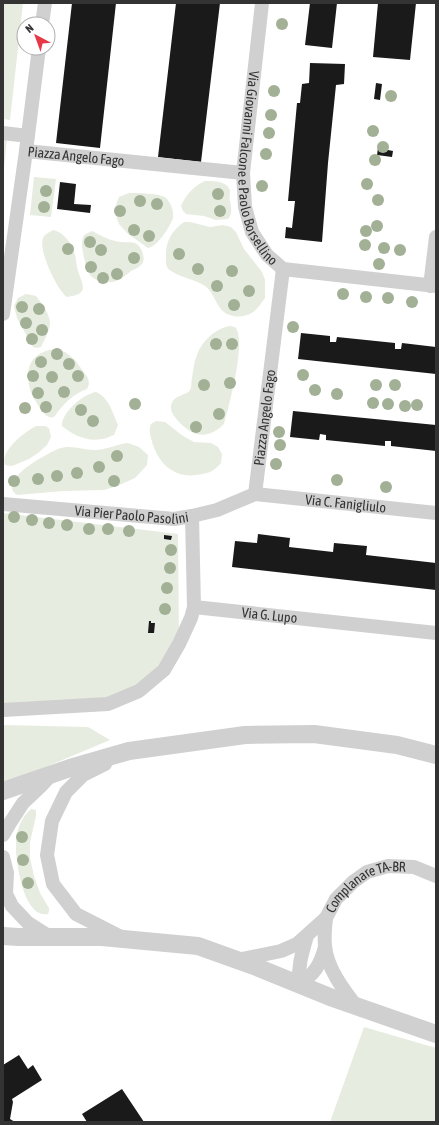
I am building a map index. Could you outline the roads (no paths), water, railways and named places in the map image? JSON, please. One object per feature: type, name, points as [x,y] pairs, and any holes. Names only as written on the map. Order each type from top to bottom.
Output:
[{"type":"street","points":[[43,16],[45,3]]},
{"type":"street","name":"Via Giovanni Falcone e Paolo Borsellino","points":[[262,3],[243,173],[245,207],[252,232],[267,255],[283,269],[433,286]]},
{"type":"street","points":[[26,151],[38,56]]},
{"type":"street","points":[[3,133],[28,136]]},
{"type":"street","name":"Piazza Angelo Fago","points":[[3,314],[26,151],[243,173]]},
{"type":"street","points":[[433,286],[436,237]]},
{"type":"street","name":"Piazza Angelo Fago","points":[[255,494],[283,269]]},
{"type":"street","name":"Via C. Fanigliulo","points":[[255,494],[436,513]]},
{"type":"street","name":"Via Pier Paolo Pasolini","points":[[3,504],[174,520],[217,510],[255,494]]},
{"type":"street","points":[[3,710],[108,704],[139,691],[164,670],[179,644],[191,618],[194,607],[192,516]]},
{"type":"street","name":"Via G. Lupo","points":[[194,607],[436,633]]},
{"type":"street","points":[[3,791],[70,768],[130,751],[245,735],[314,734],[397,745],[436,755]]},
{"type":"street","points":[[127,939],[76,914],[53,884],[47,855],[52,821],[66,792],[83,775],[130,751]]},
{"type":"street","points":[[3,836],[23,803],[40,788],[52,774]]},
{"type":"street","points":[[3,857],[7,873],[5,896],[28,923],[50,937]]},
{"type":"street","name":"Complanare TA-BR","points":[[326,918],[336,899],[352,882],[367,872],[388,866],[414,867],[436,876]]},
{"type":"street","points":[[237,960],[281,951],[297,944],[326,918]]},
{"type":"street","points":[[299,984],[309,977],[317,968],[323,955],[325,947],[326,918]]},
{"type":"street","points":[[3,936],[102,937],[198,946],[330,997],[436,1034]]},
{"type":"street","points":[[299,984],[298,969],[307,936]]},
{"type":"street","points":[[325,947],[334,974],[356,1006]]}]
